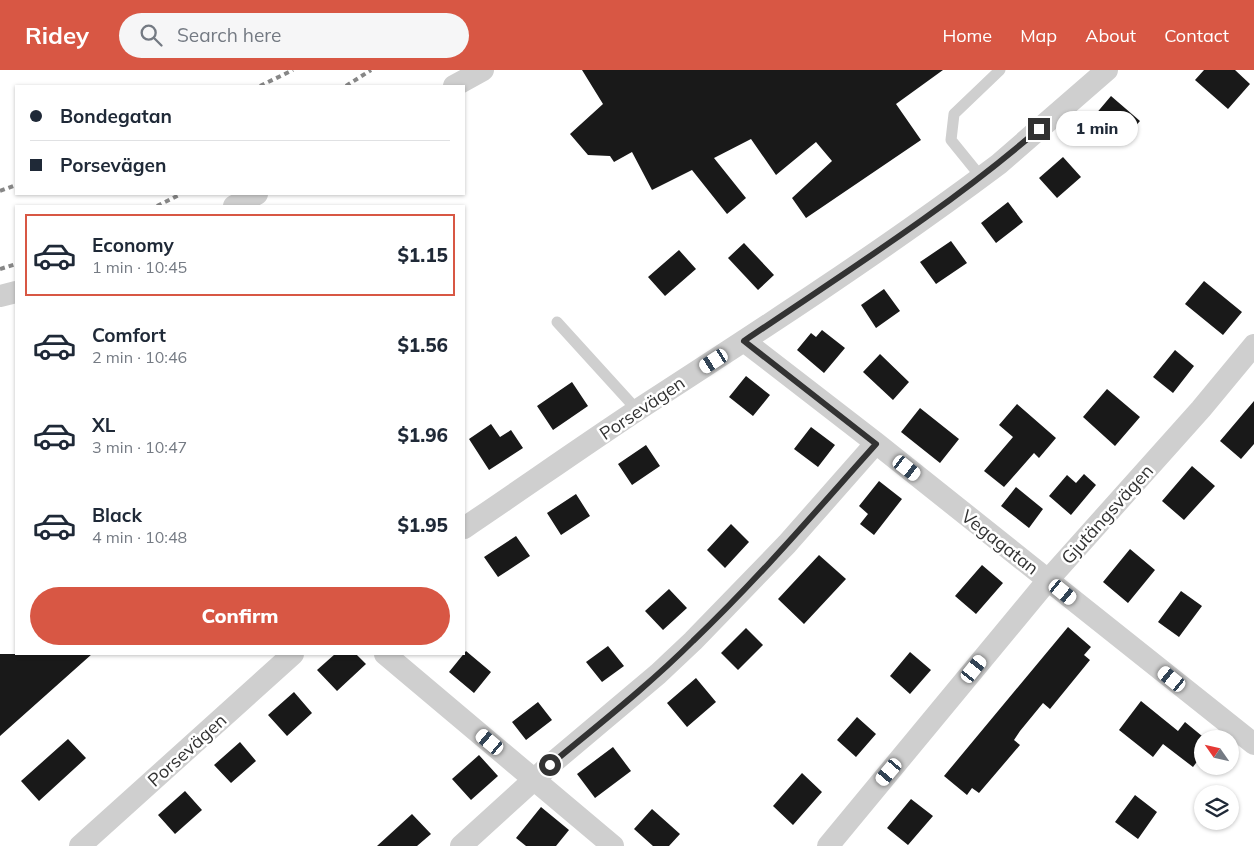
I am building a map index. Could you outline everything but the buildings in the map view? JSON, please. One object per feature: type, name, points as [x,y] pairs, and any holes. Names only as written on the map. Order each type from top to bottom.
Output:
[{"type":"street","points":[[456,85],[483,70]]},
{"type":"street","name":"Porsevägen","points":[[465,527],[898,237],[999,164],[1107,70]]},
{"type":"street","points":[[236,205],[255,195]]},
{"type":"street","points":[[0,296],[15,292]]},
{"type":"street","name":"Vegagatan","points":[[744,341],[1252,740]]},
{"type":"street","name":"Gjutängsvägen","points":[[828,846],[1048,580],[1201,409],[1254,345]]},
{"type":"street","points":[[461,846],[693,642],[787,544],[876,444]]},
{"type":"street","name":"Porsevägen","points":[[80,846],[292,655]]},
{"type":"street","points":[[386,655],[612,846]]},
{"type":"lane","points":[[981,177],[951,140],[954,114],[1000,70]]},
{"type":"lane","points":[[557,322],[638,410]]},
{"type":"railway","points":[[262,85],[293,70]]},
{"type":"railway","points":[[348,85],[371,70]]},
{"type":"railway","points":[[0,191],[15,185]]},
{"type":"railway","points":[[159,205],[179,195]]},
{"type":"railway","points":[[0,269],[15,264]]},
{"type":"route","points":[[550,765],[693,642],[787,544],[876,444],[744,341],[898,237],[999,164],[1039,129]]}]
